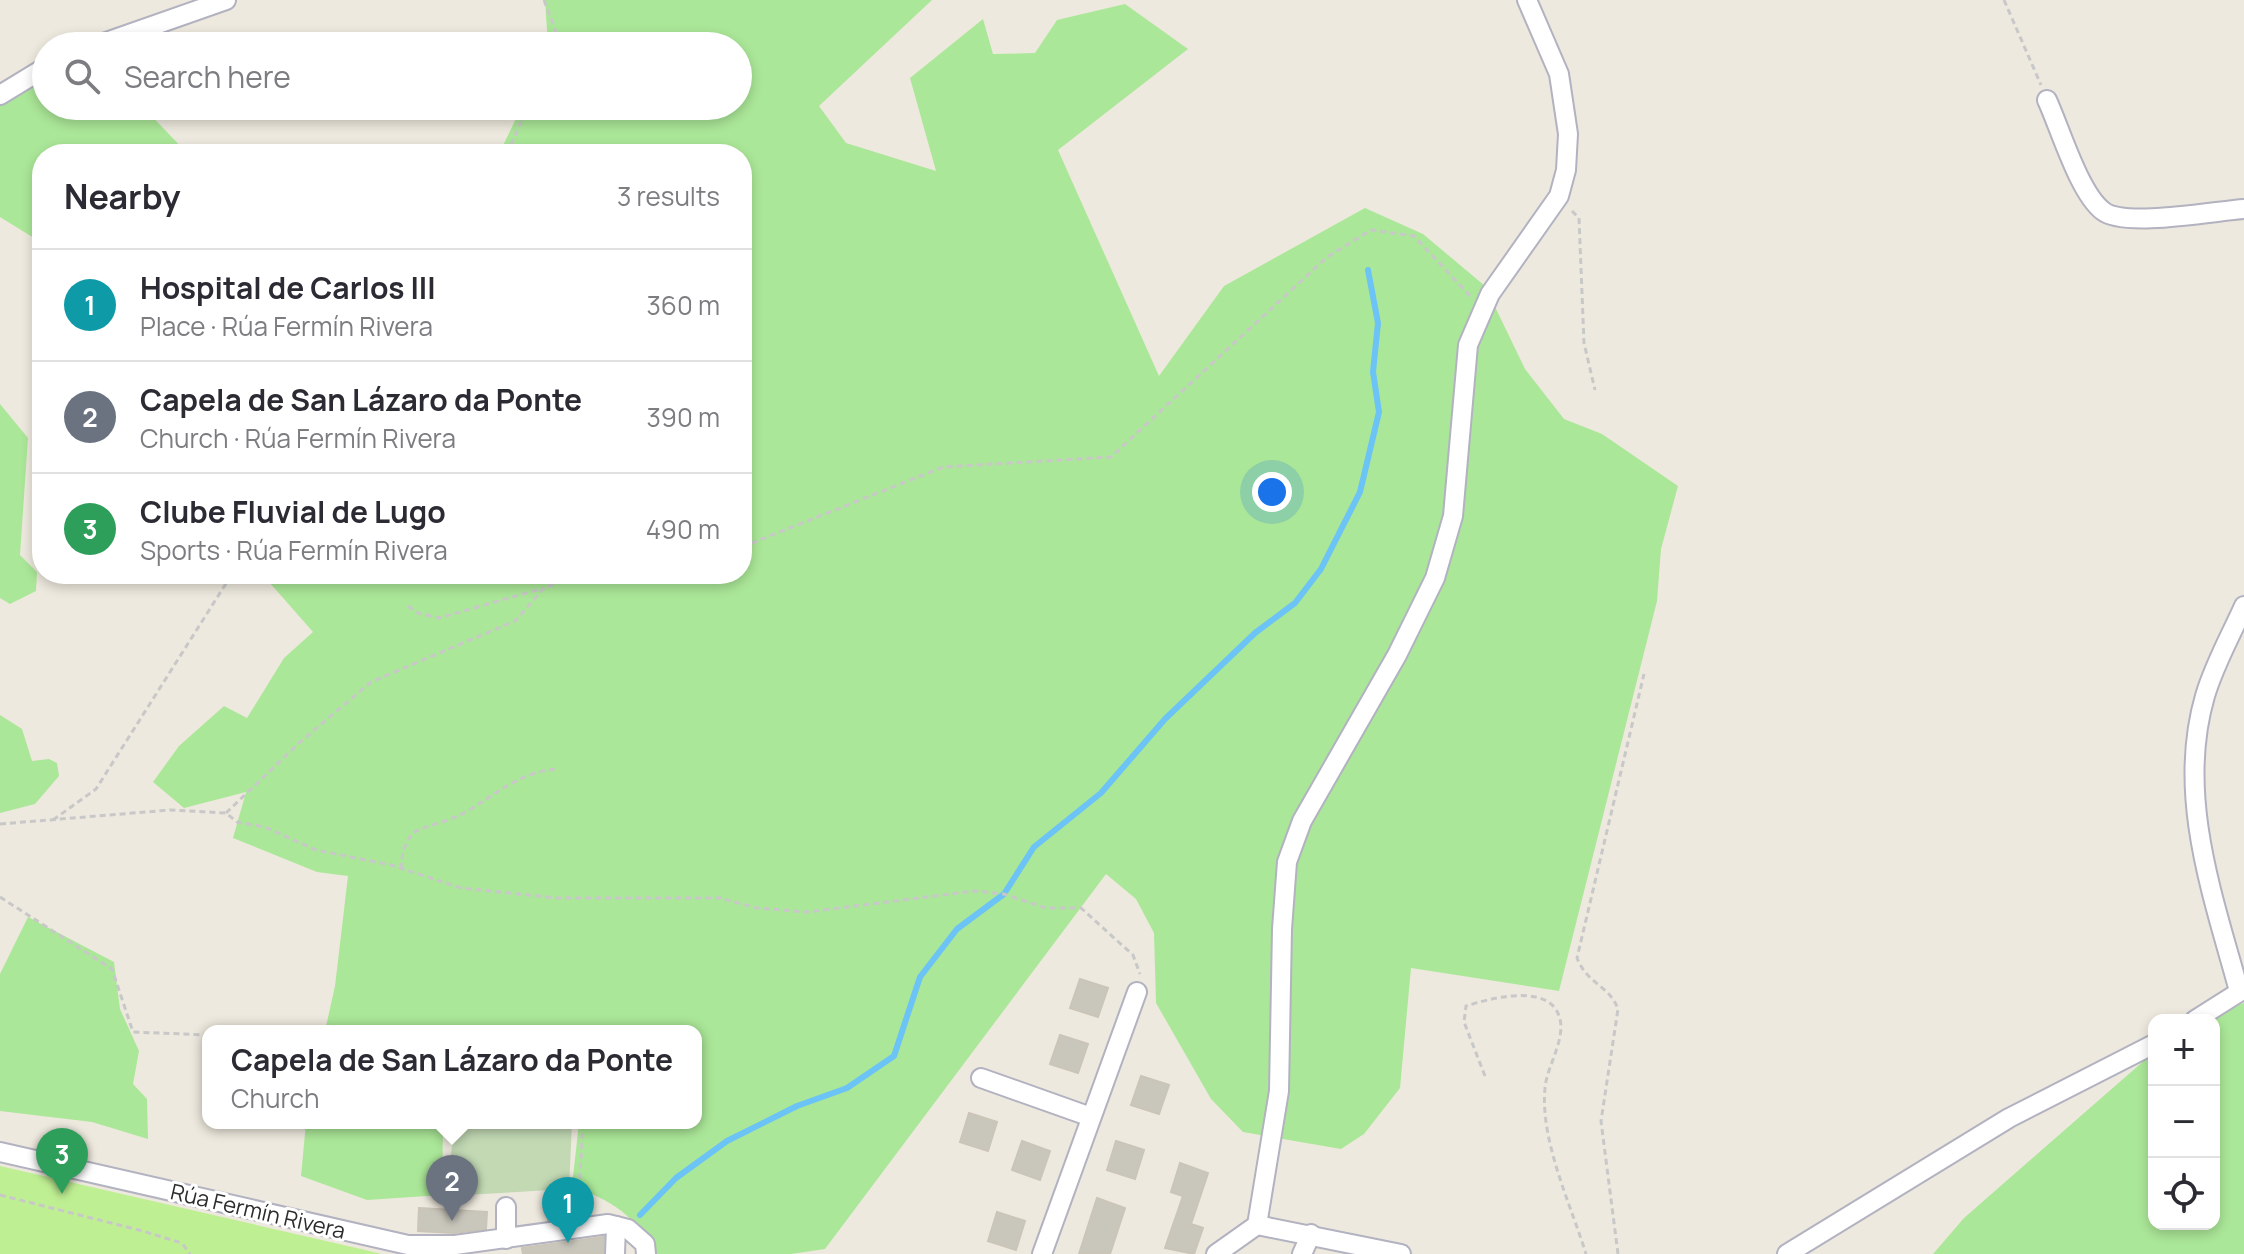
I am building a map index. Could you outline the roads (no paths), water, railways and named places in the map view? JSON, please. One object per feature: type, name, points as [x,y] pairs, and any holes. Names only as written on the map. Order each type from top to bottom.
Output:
[{"type":"street","points":[[135,32],[226,0]]},
{"type":"street","points":[[1257,1225],[1279,1091],[1282,929],[1287,862],[1302,821],[1397,655],[1435,578],[1453,516],[1468,345],[1490,294],[1559,196],[1568,134],[1559,74],[1527,0]]},
{"type":"street","points":[[0,95],[32,76]]},
{"type":"street","points":[[2047,100],[2085,188],[2103,211],[2123,219],[2244,209]]},
{"type":"street","points":[[2204,1014],[2242,990],[2197,834],[2195,746],[2205,695],[2244,606]]},
{"type":"street","points":[[1042,1254],[1137,992]]},
{"type":"street","points":[[1787,1254],[2009,1118],[2148,1047]]},
{"type":"street","points":[[981,1078],[1091,1117]]},
{"type":"street","name":"Rúa Fermín Rivera","points":[[0,1152],[408,1245],[455,1245],[616,1226]]},
{"type":"street","points":[[506,1207],[506,1239]]},
{"type":"street","points":[[1216,1254],[1257,1225],[1401,1254]]},
{"type":"street","points":[[615,1254],[616,1226],[634,1232],[645,1244],[646,1254]]},
{"type":"street","points":[[1302,1254],[1311,1234]]},
{"type":"waterway","points":[[640,1215],[676,1178],[727,1141],[797,1106],[847,1088],[894,1056],[920,977],[957,929],[1004,894],[1034,847],[1101,793],[1165,719],[1255,633],[1295,603],[1321,569],[1360,492],[1379,412],[1373,372],[1378,323],[1368,270]]},
{"type":"place","name":"Clube Fluvial de Lugo","points":[[62,1194]]},
{"type":"place","name":"Capela de San Lázaro da Ponte","points":[[452,1221]]},
{"type":"place","name":"Hospital de Carlos III","points":[[568,1243]]}]
